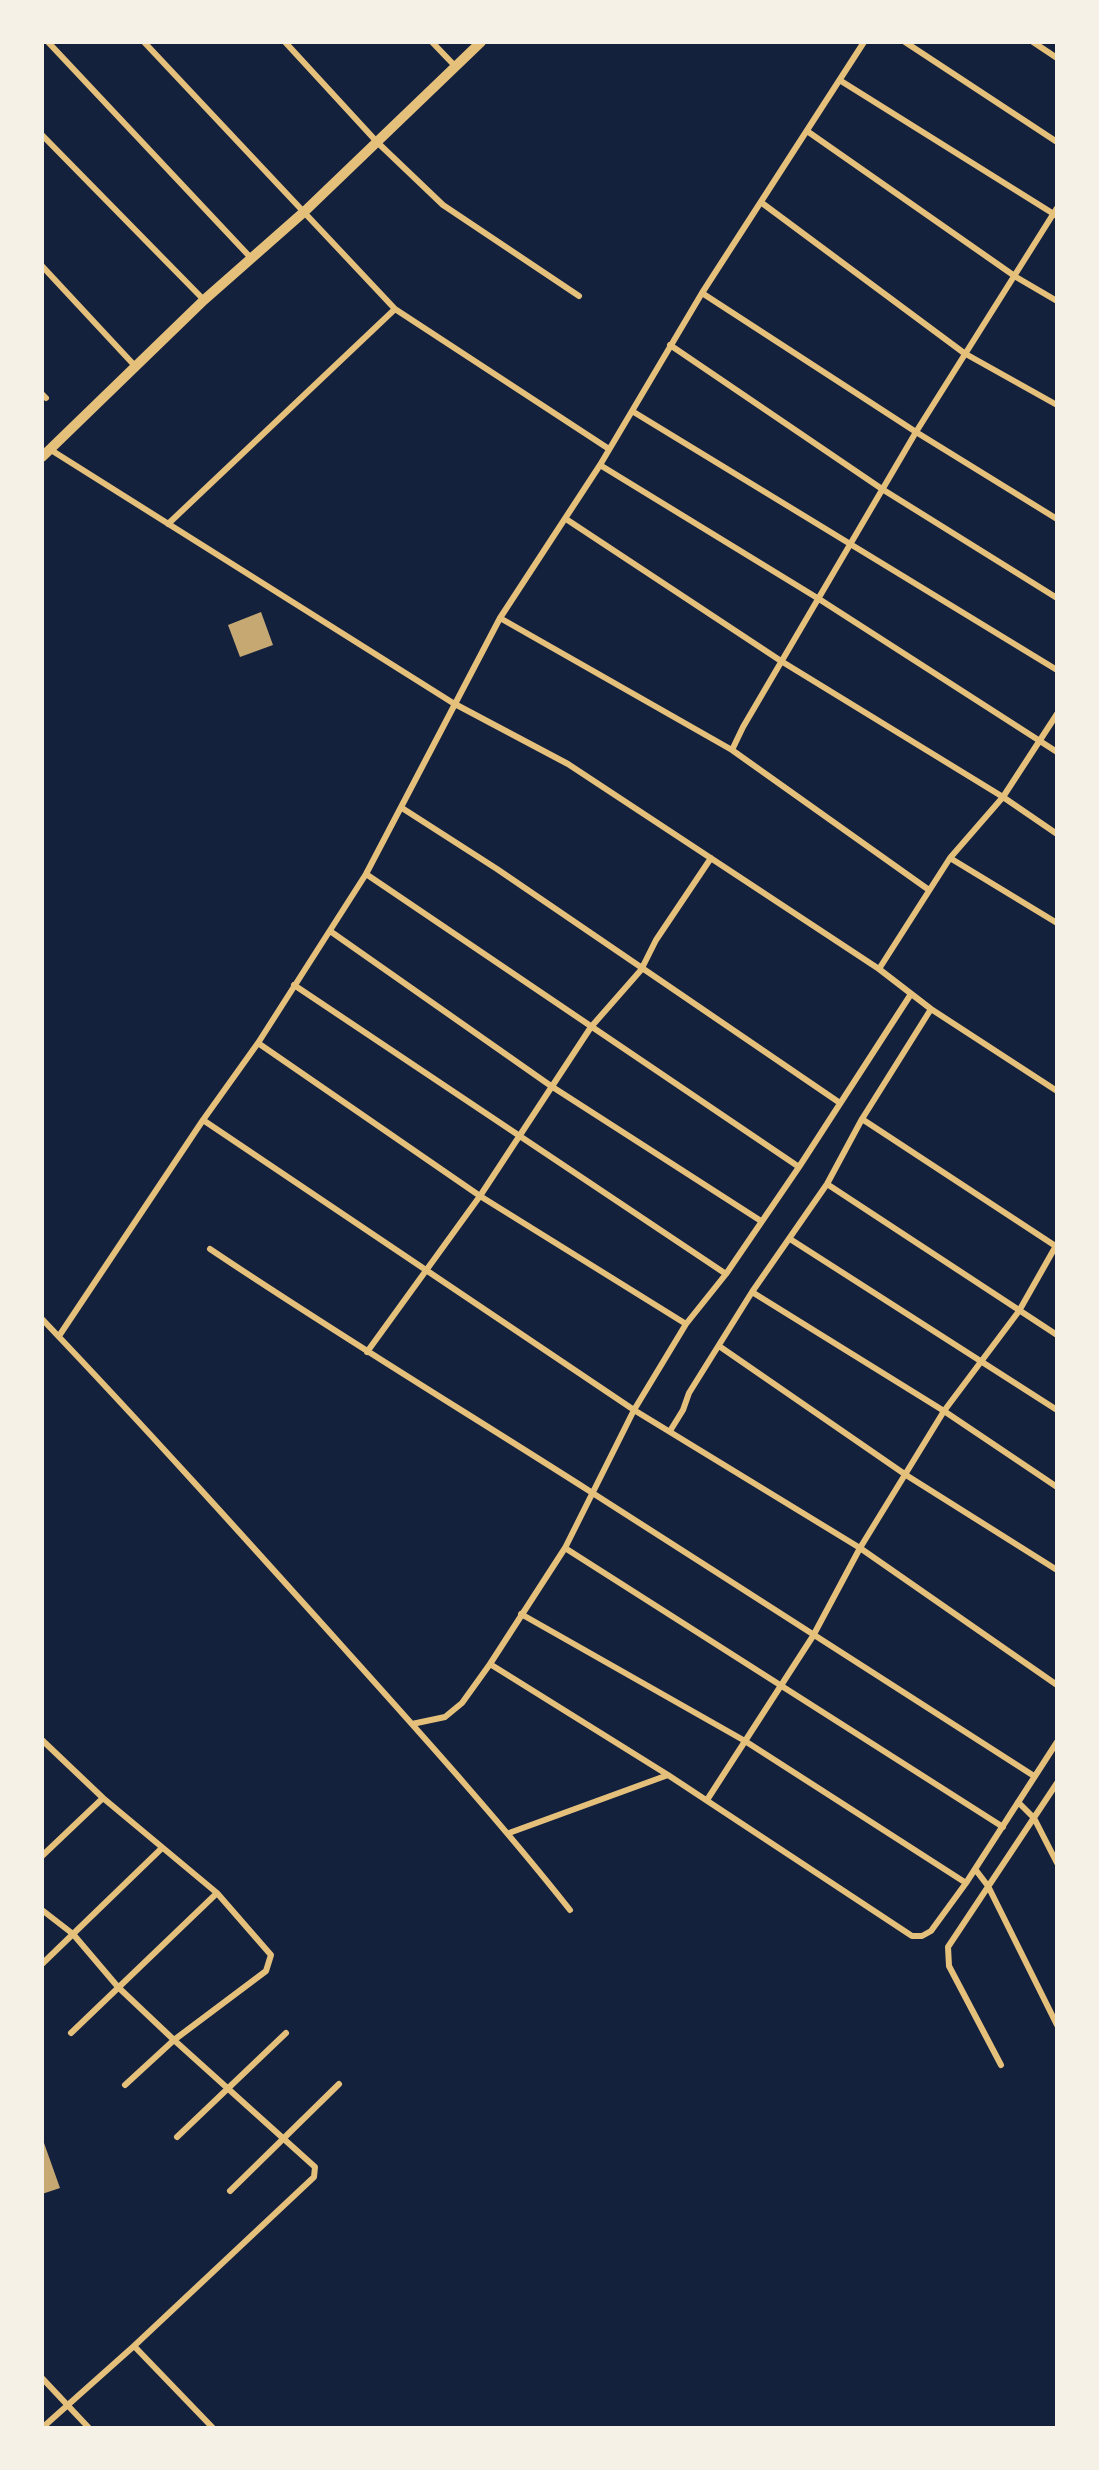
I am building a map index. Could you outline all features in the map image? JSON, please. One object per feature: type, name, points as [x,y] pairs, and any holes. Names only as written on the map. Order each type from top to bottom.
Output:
[{"type":"street","points":[[48,42],[251,258]]},
{"type":"street","points":[[144,42],[395,309],[609,449]]},
{"type":"street","points":[[285,42],[377,142],[443,205],[579,296]]},
{"type":"street","points":[[432,42],[455,66]]},
{"type":"street","points":[[481,42],[304,211],[204,300],[46,453],[168,524],[453,703],[568,764],[879,969],[931,1010],[1057,1091]]},
{"type":"street","points":[[58,1336],[203,1120],[258,1043],[366,874],[402,808],[453,703],[500,618],[566,519],[702,293],[841,81],[864,42]]},
{"type":"street","points":[[904,42],[1057,142]]},
{"type":"street","points":[[1033,42],[1057,58]]},
{"type":"street","points":[[732,750],[781,661],[916,432],[964,353],[1056,213],[841,81]]},
{"type":"street","points":[[807,131],[1016,277],[1057,301]]},
{"type":"street","points":[[42,135],[204,300]]},
{"type":"street","points":[[762,203],[964,353],[1057,405]]},
{"type":"street","points":[[42,266],[135,366]]},
{"type":"street","points":[[702,293],[916,432],[1057,519]]},
{"type":"street","points":[[168,524],[395,309]]},
{"type":"street","points":[[670,345],[882,489],[1057,598]]},
{"type":"street","points":[[632,411],[1057,670]]},
{"type":"street","points":[[600,465],[819,599],[1057,752]]},
{"type":"street","points":[[566,519],[781,661],[1003,797],[1057,834]]},
{"type":"street","points":[[500,618],[732,750],[929,890]]},
{"type":"street","points":[[879,969],[950,858],[1003,797],[1057,714]]},
{"type":"street","points":[[402,808],[497,869],[641,970],[840,1103]]},
{"type":"street","points":[[367,1352],[480,1196],[591,1027],[641,970],[656,940],[711,858]]},
{"type":"street","points":[[950,858],[1057,923]]},
{"type":"street","points":[[366,874],[799,1167]]},
{"type":"street","points":[[330,931],[551,1086],[762,1221]]},
{"type":"street","points":[[294,985],[726,1274]]},
{"type":"street","points":[[412,1724],[445,1717],[462,1703],[490,1664],[565,1548],[634,1410],[686,1324],[726,1274],[799,1167],[911,994]]},
{"type":"street","points":[[670,1431],[683,1410],[689,1393],[718,1346],[826,1184],[862,1119],[931,1010]]},
{"type":"street","points":[[258,1043],[480,1196],[686,1324]]},
{"type":"street","points":[[707,1800],[813,1636],[860,1548],[944,1411],[1018,1311],[1057,1246],[862,1119]]},
{"type":"street","points":[[203,1120],[634,1410],[860,1548],[1057,1685]]},
{"type":"street","points":[[826,1184],[1057,1335]]},
{"type":"street","points":[[790,1239],[1057,1410]]},
{"type":"street","points":[[210,1249],[367,1352],[1034,1776]]},
{"type":"street","points":[[752,1292],[944,1411],[1057,1487]]},
{"type":"street","points":[[42,1319],[412,1724],[509,1833],[570,1910]]},
{"type":"street","points":[[718,1346],[906,1475],[1057,1570]]},
{"type":"street","points":[[565,1548],[1003,1827]]},
{"type":"street","points":[[521,1614],[745,1741],[966,1883]]},
{"type":"street","points":[[490,1664],[707,1800],[912,1936],[922,1936],[931,1931],[966,1883],[1057,1742]]},
{"type":"street","points":[[42,1750],[45,1742],[103,1798],[217,1893],[271,1955],[266,1971],[174,2040],[125,2085]]},
{"type":"street","points":[[509,1833],[668,1775]]},
{"type":"street","points":[[1001,2065],[949,1966],[948,1947],[1057,1783]]},
{"type":"street","points":[[42,1856],[103,1798]]},
{"type":"street","points":[[1018,1802],[1034,1818],[1057,1863]]},
{"type":"street","points":[[42,1964],[162,1848]]},
{"type":"street","points":[[975,1869],[988,1886],[1057,2025]]},
{"type":"street","points":[[71,2033],[217,1893]]},
{"type":"street","points":[[42,1910],[73,1934],[118,1987],[227,2090],[286,2138],[315,2167],[314,2177],[134,2346],[42,2428]]},
{"type":"street","points":[[177,2137],[286,2033]]},
{"type":"street","points":[[230,2191],[339,2084]]},
{"type":"street","points":[[134,2346],[213,2428]]},
{"type":"street","points":[[42,2378],[89,2428]]},
{"type":"building","points":[[261,612],[273,645],[240,657],[228,625]]},
{"type":"building","points":[[44,2143],[60,2188],[42,2194],[42,2144]]}]
